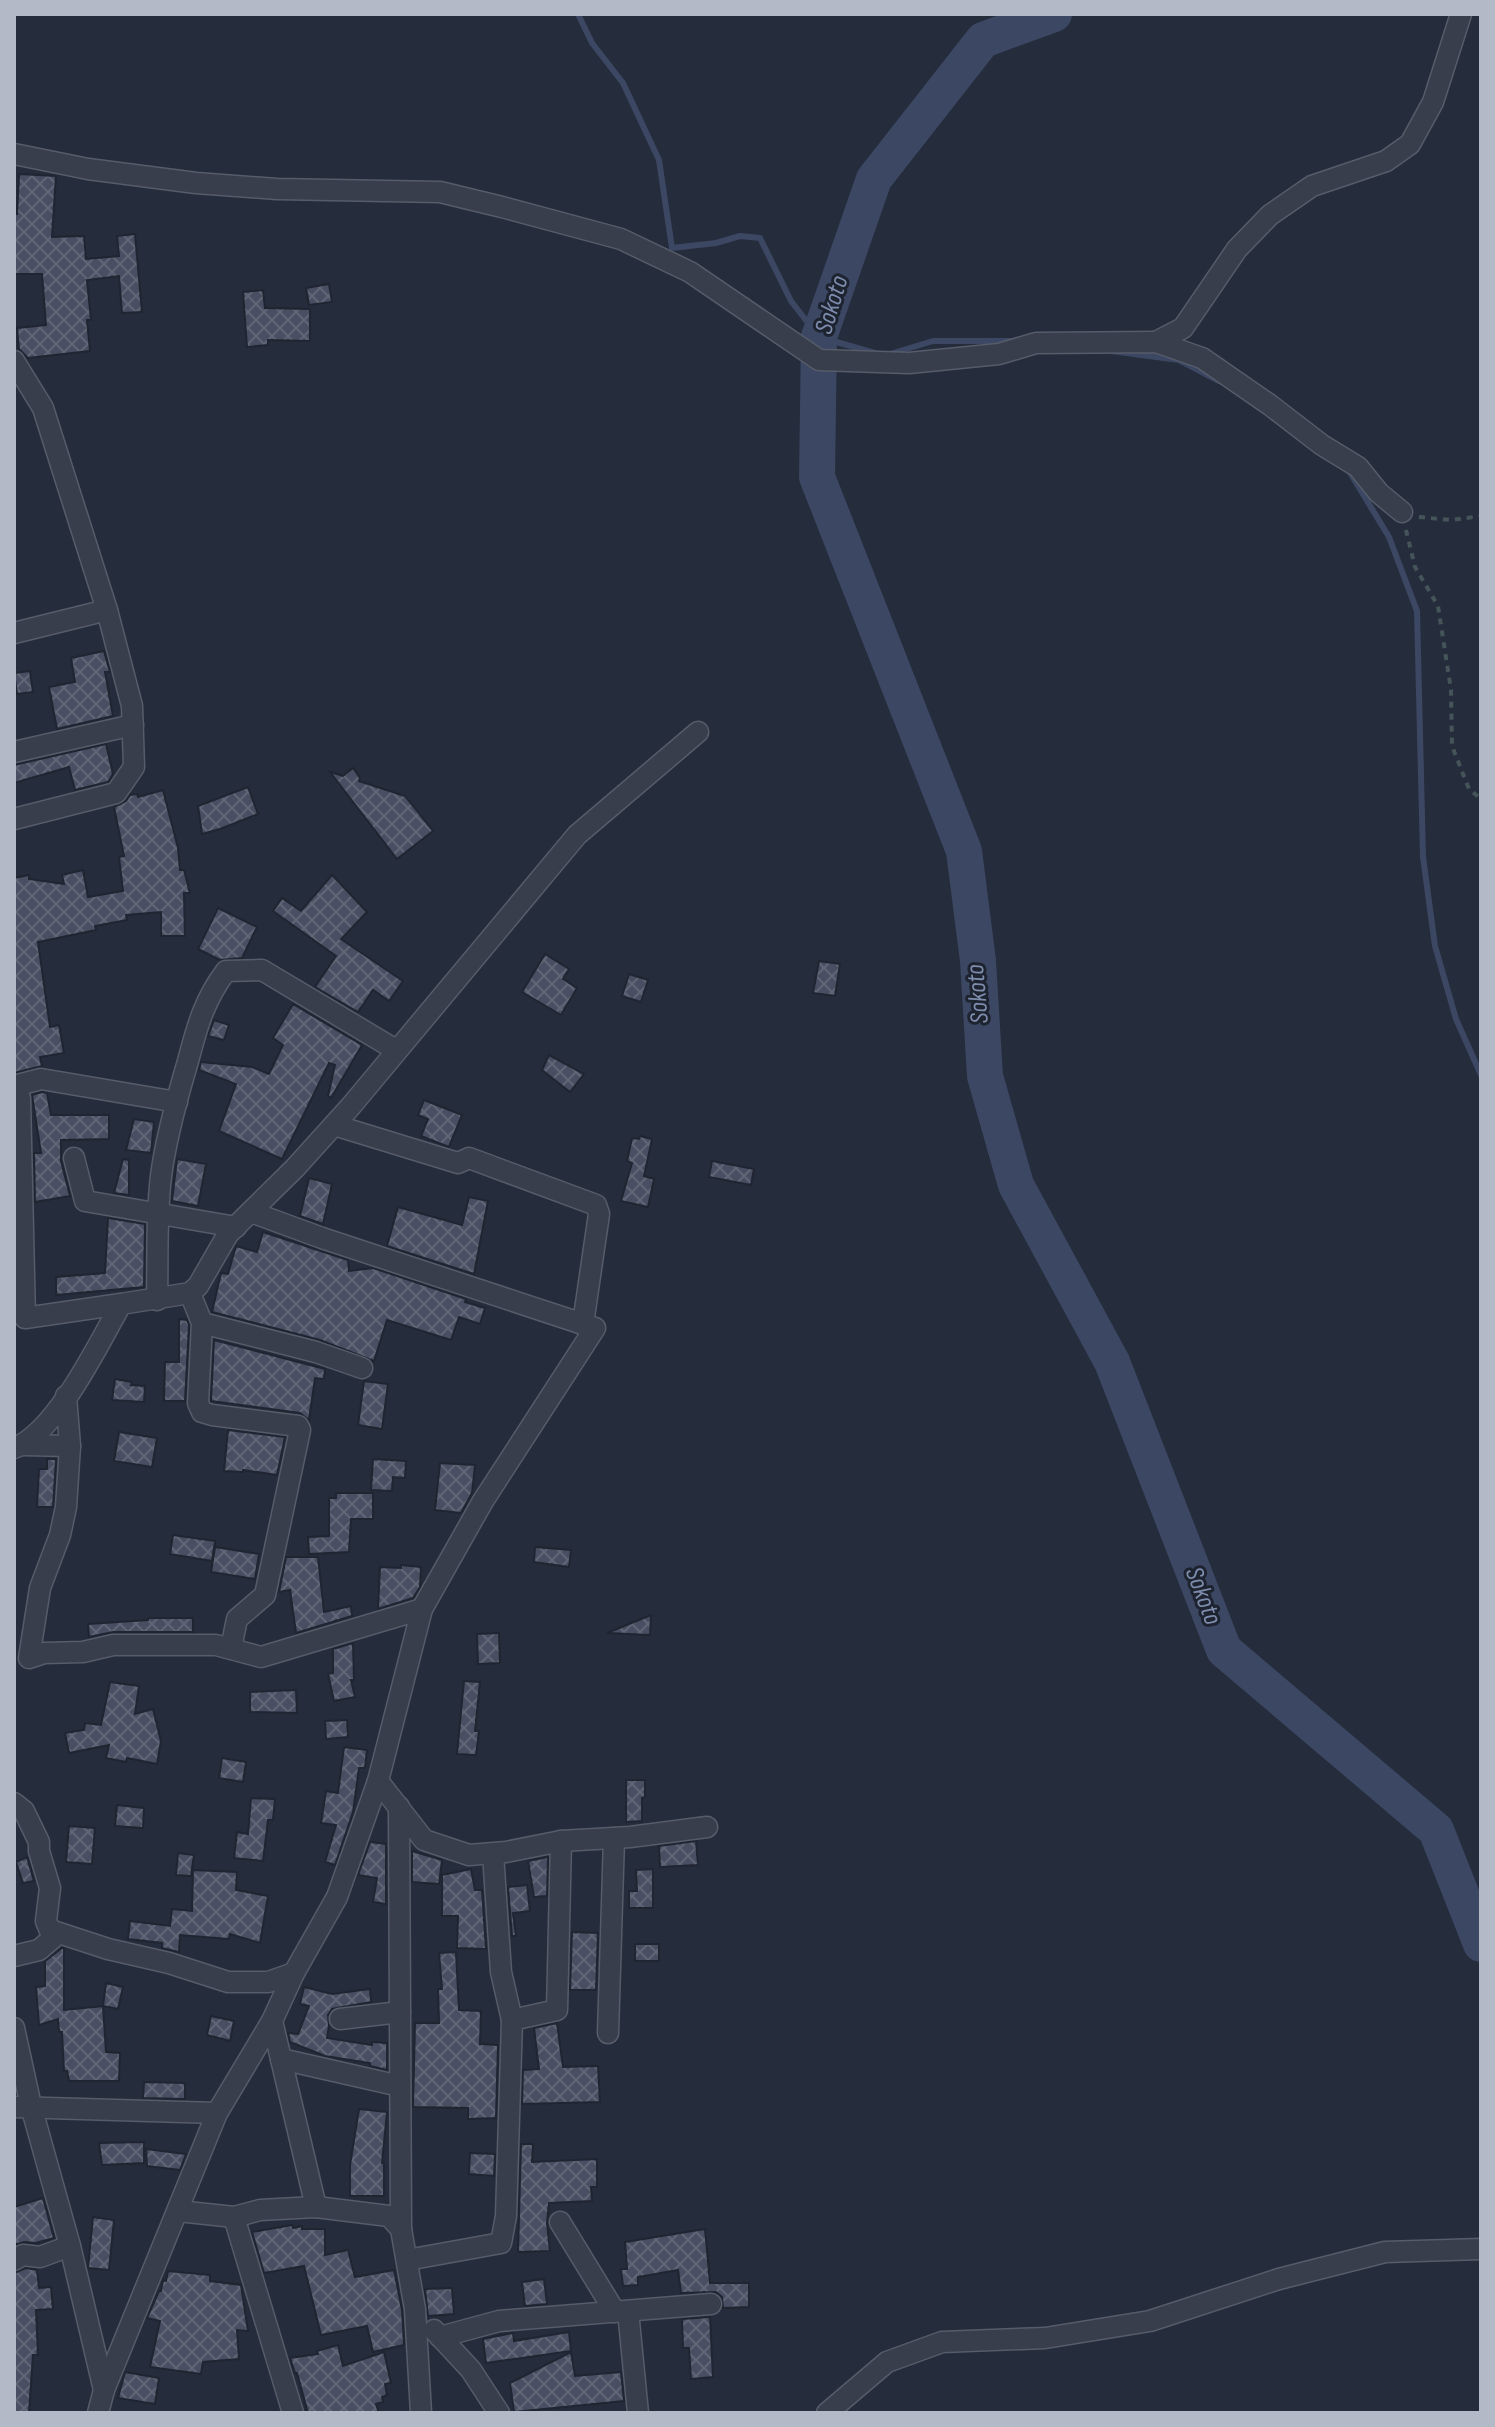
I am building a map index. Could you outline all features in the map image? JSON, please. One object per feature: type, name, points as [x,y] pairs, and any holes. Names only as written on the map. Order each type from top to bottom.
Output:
[{"type":"street","points":[[1156,342],[1183,328],[1237,249],[1270,215],[1312,186],[1386,161],[1410,144],[1433,102],[1461,14]]},
{"type":"street","points":[[14,154],[88,169],[196,183],[277,189],[440,192],[502,207],[621,239],[690,272],[819,360],[909,363],[999,354],[1036,343],[1156,342],[1202,358],[1322,445],[1358,467],[1379,493],[1402,512]]},
{"type":"street","points":[[14,361],[43,408],[107,610],[132,706],[134,767],[116,793],[14,819]]},
{"type":"street","points":[[14,633],[107,610]]},
{"type":"street","points":[[14,752],[133,725]]},
{"type":"street","points":[[177,1102],[41,1079],[14,1087],[20,1098],[20,1319],[190,1293],[198,1286],[228,1234],[334,1125],[577,835],[698,732]]},
{"type":"street","points":[[157,1300],[158,1213],[162,1173],[177,1102],[210,992],[226,971],[262,970],[396,1050]]},
{"type":"street","points":[[334,1125],[458,1163],[469,1158],[596,1205],[599,1214],[583,1324]]},
{"type":"street","points":[[74,1158],[85,1201],[236,1227]]},
{"type":"street","points":[[98,2413],[104,2390],[217,2113],[272,2021],[294,1973],[337,1897],[378,1781],[422,1609],[483,1501],[595,1328],[251,1212]]},
{"type":"street","points":[[190,1293],[202,1323],[198,1403],[202,1412],[298,1426],[300,1430],[265,1595],[237,1619],[231,1648]]},
{"type":"street","points":[[18,1446],[38,1433],[66,1396],[121,1304]]},
{"type":"street","points":[[202,1323],[316,1352],[362,1368]]},
{"type":"street","points":[[66,1396],[70,1446],[66,1507],[60,1535],[40,1588],[29,1658],[44,1653],[83,1652],[113,1645],[216,1645],[261,1657],[422,1609]]},
{"type":"street","points":[[18,1446],[70,1446]]},
{"type":"street","points":[[378,1781],[424,1840],[469,1855],[493,1854],[561,1841],[707,1827]]},
{"type":"street","points":[[14,1803],[24,1811],[39,1842],[50,1888],[46,1921],[53,1938],[39,1950],[14,1956]]},
{"type":"street","points":[[399,1807],[401,2229],[415,2309],[421,2413]]},
{"type":"street","points":[[608,2033],[614,1838]]},
{"type":"street","points":[[512,2020],[557,2010],[561,1841]]},
{"type":"street","points":[[407,2260],[501,2243],[506,2216],[512,2020],[501,1972],[493,1854]]},
{"type":"street","points":[[50,1930],[228,1982],[268,1982],[294,1973]]},
{"type":"street","points":[[340,2019],[400,2012]]},
{"type":"street","points":[[272,2021],[316,2207]]},
{"type":"street","points":[[14,2028],[22,2106],[70,2246],[104,2390]]},
{"type":"street","points":[[281,2059],[400,2086]]},
{"type":"street","points":[[22,2106],[217,2113]]},
{"type":"street","points":[[178,2211],[234,2217],[260,2210],[316,2207],[389,2216],[401,2229]]},
{"type":"street","points":[[234,2217],[293,2413]]},
{"type":"street","points":[[560,2222],[622,2312],[638,2413]]},
{"type":"street","points":[[14,2260],[23,2255],[40,2257],[70,2246]]},
{"type":"street","points":[[827,2413],[887,2362],[942,2342],[1045,2338],[1150,2321],[1279,2279],[1385,2252],[1481,2249]]},
{"type":"street","points":[[440,2337],[499,2321],[711,2304]]},
{"type":"street","points":[[415,2309],[471,2370],[499,2413]]},
{"type":"path","points":[[1481,516],[1438,520],[1402,512],[1415,567],[1438,606],[1451,690],[1452,746],[1469,789],[1481,799]]},
{"type":"building","points":[[19,174],[56,176],[52,237],[84,236],[86,259],[119,256],[117,236],[135,234],[142,312],[122,313],[119,276],[87,280],[90,351],[28,358],[19,349],[17,328],[46,325],[42,274],[14,274],[14,214],[17,214]]},
{"type":"building","points":[[329,284],[332,302],[309,305],[306,288]]},
{"type":"building","points":[[263,290],[265,308],[310,309],[310,341],[268,340],[268,345],[247,347],[243,292]]},
{"type":"building","points":[[104,651],[110,672],[105,672],[113,716],[57,729],[49,687],[75,682],[71,658]]},
{"type":"building","points":[[30,671],[33,692],[17,694],[14,673]]},
{"type":"building","points":[[106,744],[113,774],[108,782],[75,790],[69,767],[14,783],[14,765]]},
{"type":"building","points":[[353,768],[359,781],[405,796],[433,831],[397,859],[330,772],[343,776]]},
{"type":"building","points":[[248,787],[258,814],[202,834],[198,806]]},
{"type":"building","points":[[163,790],[178,848],[180,870],[184,870],[190,893],[184,893],[185,936],[161,936],[161,912],[126,915],[127,920],[95,926],[96,930],[38,942],[50,1027],[59,1025],[64,1053],[40,1057],[42,1066],[14,1073],[14,878],[29,875],[29,879],[64,884],[62,875],[83,870],[88,897],[123,891],[119,857],[124,856],[114,807],[130,795],[137,794],[138,797]]},
{"type":"building","points":[[332,875],[367,912],[341,939],[403,981],[389,1001],[373,990],[358,1012],[315,987],[336,956],[273,911],[282,898],[301,911]]},
{"type":"building","points":[[218,908],[257,927],[242,958],[220,960],[198,949]]},
{"type":"building","points":[[545,954],[569,969],[563,979],[577,988],[561,1015],[522,992]]},
{"type":"building","points":[[819,961],[840,964],[835,996],[813,993]]},
{"type":"building","points":[[629,974],[648,980],[641,1002],[622,996]]},
{"type":"building","points":[[293,1004],[362,1045],[331,1098],[328,1096],[335,1065],[329,1063],[282,1159],[219,1131],[236,1084],[199,1070],[201,1062],[252,1067],[269,1074],[283,1045],[273,1038]]},
{"type":"building","points":[[214,1020],[229,1025],[224,1040],[208,1036]]},
{"type":"building","points":[[549,1055],[584,1074],[570,1092],[542,1070]]},
{"type":"building","points":[[47,1093],[51,1115],[109,1115],[109,1139],[61,1140],[61,1161],[70,1196],[35,1202],[34,1153],[41,1153],[32,1095]]},
{"type":"building","points":[[424,1100],[462,1115],[449,1147],[421,1136],[428,1119],[418,1115]]},
{"type":"building","points":[[134,1119],[154,1122],[151,1153],[126,1150]]},
{"type":"building","points":[[640,1136],[652,1139],[644,1176],[654,1179],[648,1207],[621,1201],[632,1163],[627,1161],[632,1138],[639,1139]]},
{"type":"building","points":[[123,1159],[129,1160],[129,1195],[114,1193]]},
{"type":"building","points":[[177,1159],[206,1164],[198,1206],[172,1201]]},
{"type":"building","points":[[712,1161],[754,1169],[751,1185],[709,1177]]},
{"type":"building","points":[[309,1178],[332,1184],[323,1224],[300,1216]]},
{"type":"building","points":[[469,1197],[488,1201],[474,1274],[387,1246],[398,1207],[462,1225]]},
{"type":"building","points":[[108,1218],[145,1224],[144,1287],[56,1295],[56,1277],[105,1273]]},
{"type":"building","points":[[263,1232],[348,1260],[349,1271],[373,1268],[466,1299],[465,1302],[485,1308],[480,1324],[459,1317],[451,1340],[387,1320],[374,1361],[320,1340],[212,1312],[221,1273],[228,1274],[236,1246],[257,1252]]},
{"type":"building","points":[[179,1319],[187,1320],[189,1325],[185,1401],[164,1401],[165,1362],[179,1362]]},
{"type":"building","points":[[214,1340],[325,1369],[324,1379],[315,1378],[309,1420],[300,1413],[211,1401]]},
{"type":"building","points":[[115,1379],[145,1386],[144,1402],[112,1400]]},
{"type":"building","points":[[364,1381],[388,1384],[382,1429],[358,1425]]},
{"type":"building","points":[[228,1430],[285,1437],[277,1475],[243,1470],[224,1471]]},
{"type":"building","points":[[119,1432],[157,1438],[152,1467],[114,1461]]},
{"type":"building","points":[[47,1459],[56,1459],[53,1507],[37,1507],[39,1469],[47,1469]]},
{"type":"building","points":[[373,1459],[406,1461],[405,1478],[393,1477],[392,1491],[371,1490]]},
{"type":"building","points":[[440,1463],[475,1465],[472,1493],[461,1513],[435,1510]]},
{"type":"building","points":[[336,1493],[373,1493],[373,1519],[351,1519],[349,1552],[309,1554],[308,1537],[329,1536],[329,1498],[336,1498]]},
{"type":"building","points":[[173,1535],[215,1541],[212,1561],[170,1554]]},
{"type":"building","points":[[215,1547],[259,1554],[255,1579],[211,1572]]},
{"type":"building","points":[[535,1547],[571,1550],[569,1567],[534,1562]]},
{"type":"building","points":[[286,1557],[318,1557],[324,1612],[351,1606],[352,1616],[296,1633],[290,1590],[279,1592]]},
{"type":"building","points":[[401,1565],[421,1567],[420,1587],[413,1598],[378,1609],[380,1567],[401,1568]]},
{"type":"building","points":[[651,1615],[650,1635],[607,1633]]},
{"type":"building","points":[[148,1618],[193,1618],[193,1632],[113,1632],[89,1637],[88,1624]]},
{"type":"building","points":[[499,1633],[500,1663],[478,1664],[477,1634]]},
{"type":"building","points":[[353,1643],[354,1680],[351,1680],[355,1697],[334,1701],[328,1674],[333,1673],[333,1649]]},
{"type":"building","points":[[464,1681],[480,1682],[476,1755],[457,1754]]},
{"type":"building","points":[[110,1682],[139,1686],[135,1714],[153,1709],[161,1741],[157,1764],[127,1758],[126,1762],[106,1758],[109,1745],[69,1753],[65,1733],[84,1730],[85,1723],[101,1725]]},
{"type":"building","points":[[296,1690],[297,1713],[250,1712],[250,1692]]},
{"type":"building","points":[[347,1720],[348,1737],[326,1739],[325,1721]]},
{"type":"building","points":[[344,1747],[367,1750],[365,1768],[359,1768],[353,1812],[335,1865],[325,1862],[336,1825],[321,1823],[326,1791],[338,1793]]},
{"type":"building","points":[[222,1758],[246,1762],[243,1782],[219,1778]]},
{"type":"building","points":[[626,1780],[645,1780],[642,1821],[626,1822]]},
{"type":"building","points":[[251,1798],[275,1799],[273,1820],[268,1820],[263,1861],[234,1858],[237,1832],[248,1834]]},
{"type":"building","points":[[117,1805],[144,1808],[143,1828],[115,1826]]},
{"type":"building","points":[[69,1826],[95,1828],[92,1864],[66,1862]]},
{"type":"building","points":[[696,1841],[698,1865],[660,1867],[659,1846]]},
{"type":"building","points":[[370,1842],[386,1844],[386,1904],[373,1902],[377,1878],[358,1875]]},
{"type":"building","points":[[412,1851],[442,1860],[439,1884],[412,1882]]},
{"type":"building","points":[[178,1853],[194,1855],[191,1876],[176,1875]]},
{"type":"building","points":[[27,1857],[34,1881],[23,1883],[16,1862]]},
{"type":"building","points":[[548,1857],[547,1896],[534,1897],[528,1861]]},
{"type":"building","points":[[471,1869],[475,1890],[482,1890],[486,1949],[457,1948],[458,1916],[442,1916],[442,1875]]},
{"type":"building","points":[[653,1869],[653,1908],[629,1908],[629,1891],[637,1891],[636,1870]]},
{"type":"building","points":[[193,1870],[237,1872],[236,1890],[268,1896],[260,1943],[230,1934],[229,1939],[180,1935],[179,1952],[162,1948],[162,1943],[128,1939],[130,1921],[170,1926],[172,1909],[192,1911]]},
{"type":"building","points":[[527,1885],[530,1911],[513,1913],[516,1936],[512,1936],[508,1887]]},
{"type":"building","points":[[572,1932],[598,1933],[596,1990],[570,1990]]},
{"type":"building","points":[[635,1944],[659,1944],[659,1961],[635,1961]]},
{"type":"building","points":[[62,1948],[64,2010],[103,2006],[106,2052],[120,2053],[119,2081],[69,2081],[67,2071],[64,2071],[62,2032],[59,2032],[58,2019],[39,2025],[36,1987],[45,1986],[45,1961]]},
{"type":"building","points":[[456,1952],[459,2010],[481,2011],[480,2044],[498,2045],[496,2118],[468,2119],[468,2108],[413,2107],[415,2023],[439,2023],[438,1989],[442,1989],[439,1953]]},
{"type":"building","points":[[106,1983],[123,1987],[118,2009],[103,2006]]},
{"type":"building","points":[[304,1987],[332,1994],[370,1989],[371,2002],[332,2009],[328,2015],[327,2038],[372,2045],[372,2042],[387,2043],[387,2070],[370,2066],[370,2063],[325,2056],[290,2042],[288,2033],[298,2034],[309,2006],[300,2004]]},
{"type":"building","points":[[211,2016],[234,2021],[230,2041],[207,2035]]},
{"type":"building","points":[[557,2023],[563,2067],[598,2066],[600,2102],[522,2104],[523,2070],[539,2069],[534,2028]]},
{"type":"building","points":[[144,2082],[185,2083],[185,2099],[143,2098]]},
{"type":"building","points":[[359,2109],[387,2112],[382,2163],[384,2196],[350,2196],[350,2165]]},
{"type":"building","points":[[144,2142],[144,2163],[102,2165],[99,2143]]},
{"type":"building","points":[[521,2144],[533,2144],[532,2162],[597,2159],[597,2187],[591,2187],[592,2201],[549,2203],[547,2223],[550,2251],[518,2252]]},
{"type":"building","points":[[146,2149],[186,2154],[180,2170],[147,2166]]},
{"type":"building","points":[[470,2153],[495,2154],[494,2176],[469,2174]]},
{"type":"building","points":[[43,2198],[54,2238],[14,2245],[14,2207]]},
{"type":"building","points":[[93,2217],[114,2220],[109,2270],[88,2268]]},
{"type":"building","points":[[292,2225],[293,2228],[325,2229],[325,2255],[348,2250],[355,2277],[394,2270],[402,2310],[404,2345],[373,2352],[367,2326],[321,2335],[304,2266],[264,2273],[252,2232]]},
{"type":"building","points":[[705,2229],[710,2283],[749,2283],[749,2307],[723,2308],[722,2297],[716,2292],[681,2293],[678,2270],[638,2277],[638,2285],[623,2286],[621,2269],[627,2269],[625,2242]]},
{"type":"building","points":[[26,2268],[37,2270],[39,2288],[51,2287],[53,2309],[36,2310],[38,2355],[33,2355],[29,2413],[14,2413],[14,2273]]},
{"type":"building","points":[[168,2271],[210,2275],[210,2281],[241,2285],[248,2331],[237,2330],[239,2359],[203,2362],[201,2374],[150,2367],[160,2321],[147,2318]]},
{"type":"building","points":[[544,2279],[547,2304],[525,2306],[522,2282]]},
{"type":"building","points":[[452,2288],[454,2314],[428,2316],[425,2289]]},
{"type":"building","points":[[710,2317],[713,2377],[691,2379],[689,2348],[683,2348],[682,2319]]},
{"type":"building","points":[[569,2332],[571,2351],[486,2363],[483,2339],[513,2333],[514,2341]]},
{"type":"building","points":[[338,2345],[343,2366],[384,2352],[391,2383],[385,2384],[387,2395],[382,2397],[383,2402],[376,2404],[379,2413],[308,2413],[290,2358],[318,2354],[317,2351]]},
{"type":"building","points":[[571,2352],[575,2376],[621,2372],[624,2401],[514,2412],[510,2383]]},
{"type":"building","points":[[125,2372],[159,2378],[155,2404],[118,2398]]},
{"type":"waterway","points":[[578,14],[592,43],[623,83],[659,160],[672,248],[716,243],[740,236],[760,238],[791,301],[819,337],[875,353]]},
{"type":"waterway","name":"Sokoto","points":[[1054,14],[983,40],[874,179],[819,337],[817,477],[964,851],[978,961],[985,1076],[1016,1185],[1112,1362],[1224,1650],[1436,1830],[1481,1944]]},
{"type":"waterway","points":[[890,354],[933,341],[1013,341]]},
{"type":"waterway","points":[[1111,351],[1179,360],[1219,381]]},
{"type":"waterway","points":[[1349,471],[1389,537],[1417,611],[1423,857],[1435,946],[1456,1019],[1481,1075]]}]
